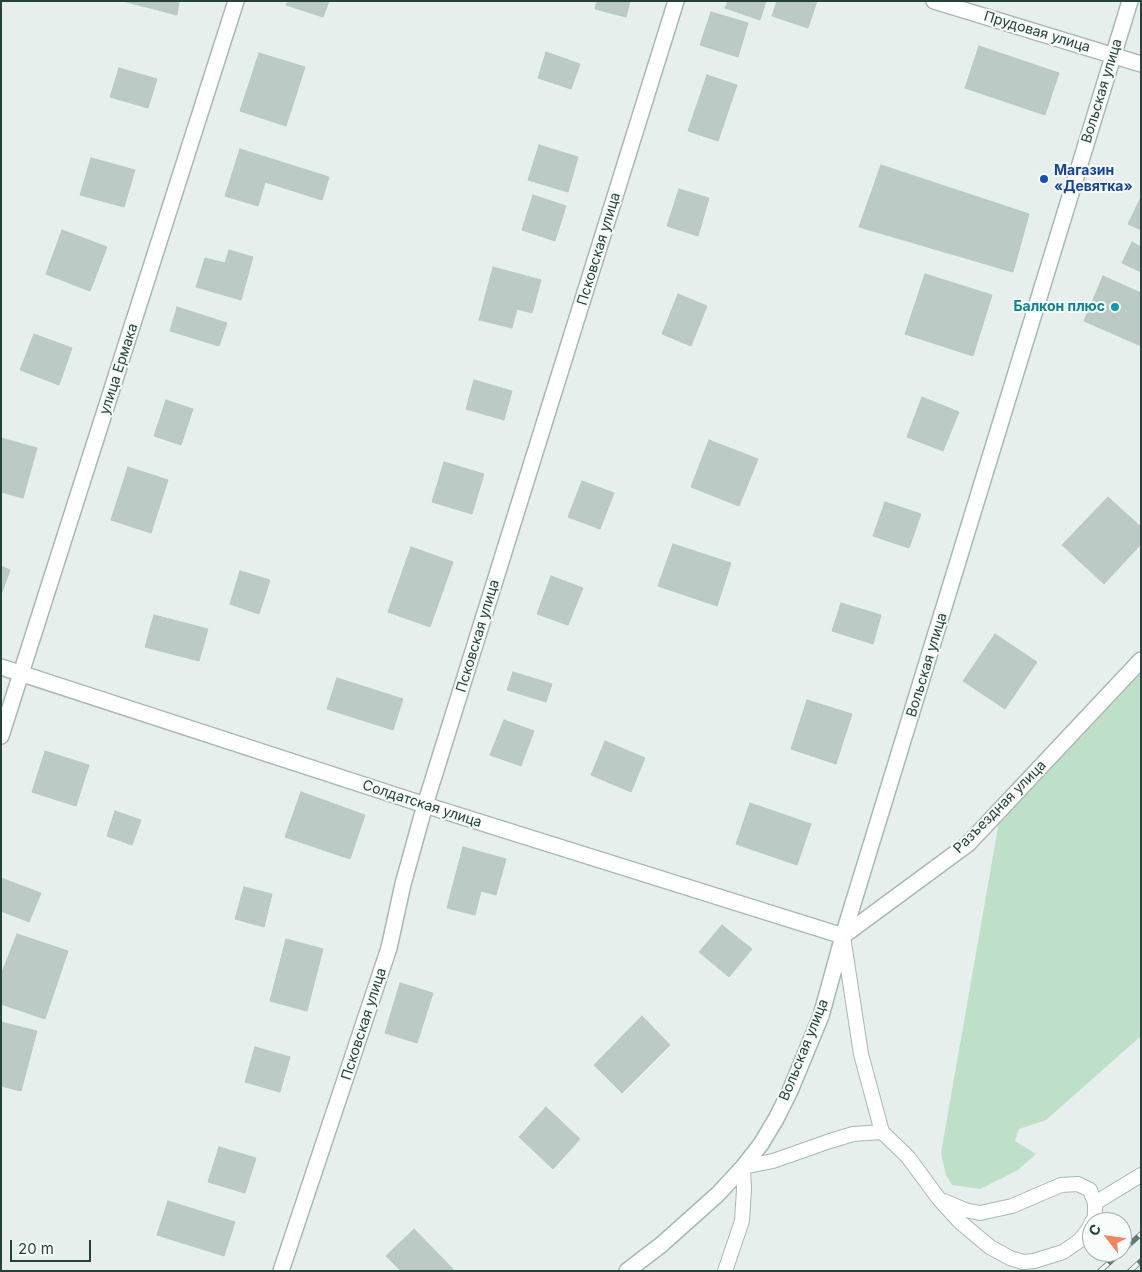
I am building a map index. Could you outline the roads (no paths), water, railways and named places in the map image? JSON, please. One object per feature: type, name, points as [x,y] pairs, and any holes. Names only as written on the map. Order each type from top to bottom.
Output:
[{"type":"street","name":"улица Ермака","points":[[1,736],[236,1]]},
{"type":"street","name":"Псковская улица","points":[[281,1271],[389,948],[403,884],[425,805],[676,1]]},
{"type":"street","name":"Прудовая улица","points":[[934,1],[1141,64]]},
{"type":"street","name":"Вольская улица","points":[[627,1271],[718,1194],[743,1167],[760,1144],[790,1091],[821,1016],[843,936],[1130,1]]},
{"type":"street","name":"Разъездная улица","points":[[843,936],[968,844],[1141,660]]},
{"type":"street","name":"Солдатская улица","points":[[1,667],[425,805],[843,936]]},
{"type":"lane","points":[[843,936],[861,1054],[882,1132],[908,1157],[939,1199],[960,1222],[990,1248],[1023,1262],[1034,1261],[1063,1252],[1079,1241],[1082,1237]]},
{"type":"lane","points":[[725,1271],[742,1221],[743,1167],[773,1161],[853,1134],[882,1132]]},
{"type":"lane","points":[[1095,1203],[1141,1175]]},
{"type":"lane","points":[[939,1199],[965,1210],[980,1213],[1012,1206],[1061,1185],[1078,1184],[1090,1190],[1095,1203],[1095,1212]]},
{"type":"railway","points":[[1132,1242],[1141,1234]]},
{"type":"railway","points":[[1130,1271],[1141,1261]]},
{"type":"railway","points":[[1100,1271],[1110,1262]]},
{"type":"place","name":"Магазин «Девятка»","points":[[1044,179]]},
{"type":"place","name":"Балкон плюс","points":[[1115,307]]}]
